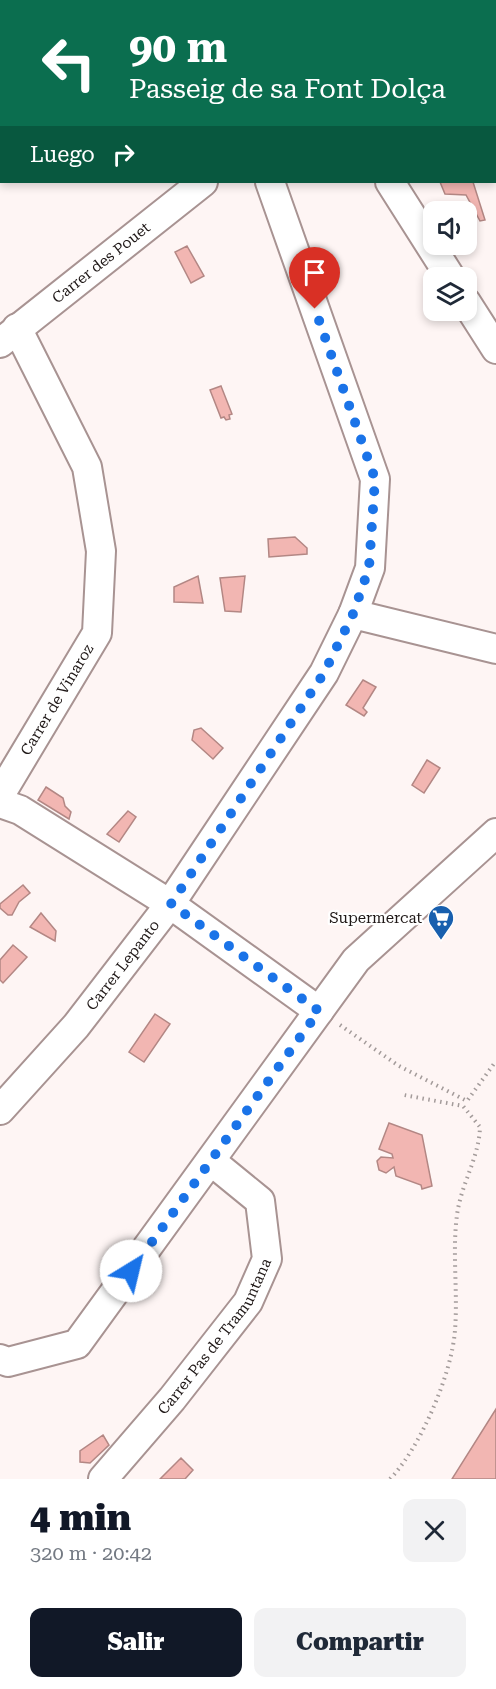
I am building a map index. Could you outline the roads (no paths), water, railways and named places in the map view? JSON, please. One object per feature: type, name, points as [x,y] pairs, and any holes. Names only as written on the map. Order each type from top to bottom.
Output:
[{"type":"street","name":"Carrer des Pouet","points":[[8,335],[202,183]]},
{"type":"street","name":"Carrer Lepanto","points":[[0,1110],[76,1026],[171,904],[324,673],[353,614],[369,568],[375,479],[270,183]]},
{"type":"street","points":[[391,183],[444,267]]},
{"type":"street","points":[[477,319],[496,349]]},
{"type":"street","name":"Carrer de Vinaroz","points":[[0,795],[97,633],[101,551],[87,466],[8,335]]},
{"type":"street","points":[[353,614],[496,649]]},
{"type":"street","points":[[0,803],[20,810],[171,904],[319,1011]]},
{"type":"street","points":[[4,1361],[77,1344],[356,960],[496,833]]},
{"type":"street","name":"Carrer Pas de Tramuntana","points":[[108,1477],[248,1302],[267,1259],[260,1201],[211,1161]]},
{"type":"place","name":"Supermercat","points":[[441,941]]}]
